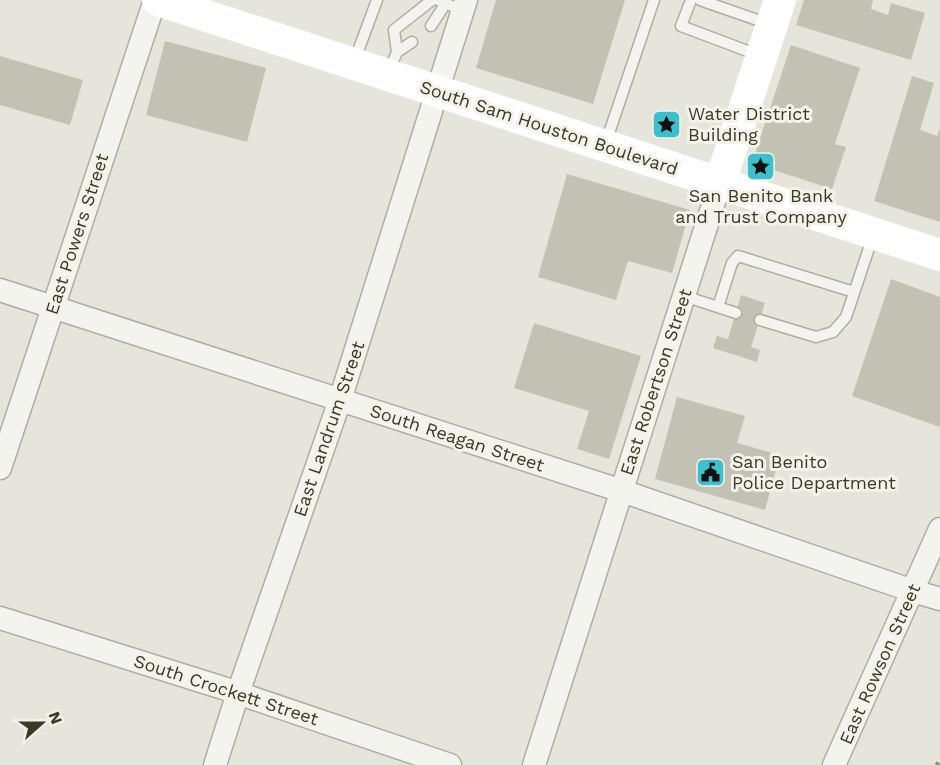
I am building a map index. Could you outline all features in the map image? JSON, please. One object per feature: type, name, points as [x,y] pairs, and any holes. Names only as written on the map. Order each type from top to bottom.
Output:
[{"type":"main road","name":"South Sam Houston Boulevard","points":[[156,0],[353,64],[392,64],[436,92],[940,255]]},
{"type":"main road","name":"East Robertson Street","points":[[720,183],[776,12]]},
{"type":"street","name":"East Powers Street","points":[[0,468],[156,0]]},
{"type":"street","name":"East Landrum Street","points":[[216,765],[238,693],[340,400],[436,92],[453,3]]},
{"type":"street","name":"East Robertson Street","points":[[534,765],[720,183]]},
{"type":"street","name":"South Reagan Street","points":[[0,290],[622,491],[940,599]]},
{"type":"street","name":"East Rowson Street","points":[[834,765],[940,529]]},
{"type":"street","name":"South Crockett Street","points":[[0,618],[238,693],[450,765]]},
{"type":"lane","points":[[353,64],[377,0]]},
{"type":"lane","points":[[392,64],[394,30],[432,0]]},
{"type":"lane","points":[[605,146],[654,0]]},
{"type":"lane","points":[[691,0],[681,26],[761,57]]},
{"type":"lane","points":[[700,0],[776,12]]},
{"type":"lane","points":[[431,26],[453,3]]},
{"type":"lane","points":[[392,64],[412,42]]},
{"type":"lane","points":[[760,320],[816,337],[833,333],[846,317],[874,233]]},
{"type":"lane","points":[[718,307],[732,263],[738,256],[854,292]]},
{"type":"lane","points":[[684,296],[736,313]]},
{"type":"building","points":[[496,0],[625,0],[593,104],[476,68]]},
{"type":"building","points":[[804,0],[873,0],[871,9],[888,15],[891,3],[925,13],[911,60],[796,25]]},
{"type":"building","points":[[165,41],[266,68],[247,142],[146,115]]},
{"type":"building","points":[[791,45],[860,68],[835,144],[846,147],[832,189],[752,163]]},
{"type":"building","points":[[0,56],[83,80],[70,125],[0,105]]},
{"type":"building","points":[[912,76],[934,83],[920,130],[937,136],[940,128],[940,222],[874,201]]},
{"type":"building","points":[[567,174],[690,210],[672,273],[628,261],[616,300],[538,277]]},
{"type":"building","points":[[891,279],[940,297],[940,427],[852,396]]},
{"type":"building","points":[[741,295],[765,303],[751,347],[760,350],[757,362],[713,348],[717,336],[728,339]]},
{"type":"building","points":[[534,323],[641,356],[609,459],[577,449],[589,411],[514,388]]},
{"type":"building","points":[[677,397],[745,416],[737,443],[780,455],[765,510],[655,479]]},
{"type":"railway","points":[[937,765],[940,759]]},
{"type":"place","name":"Water District Building","points":[[667,124]]},
{"type":"place","name":"San Benito Bank and Trust Company","points":[[761,167]]},
{"type":"place","name":"San Benito Police Department","points":[[711,472]]}]
